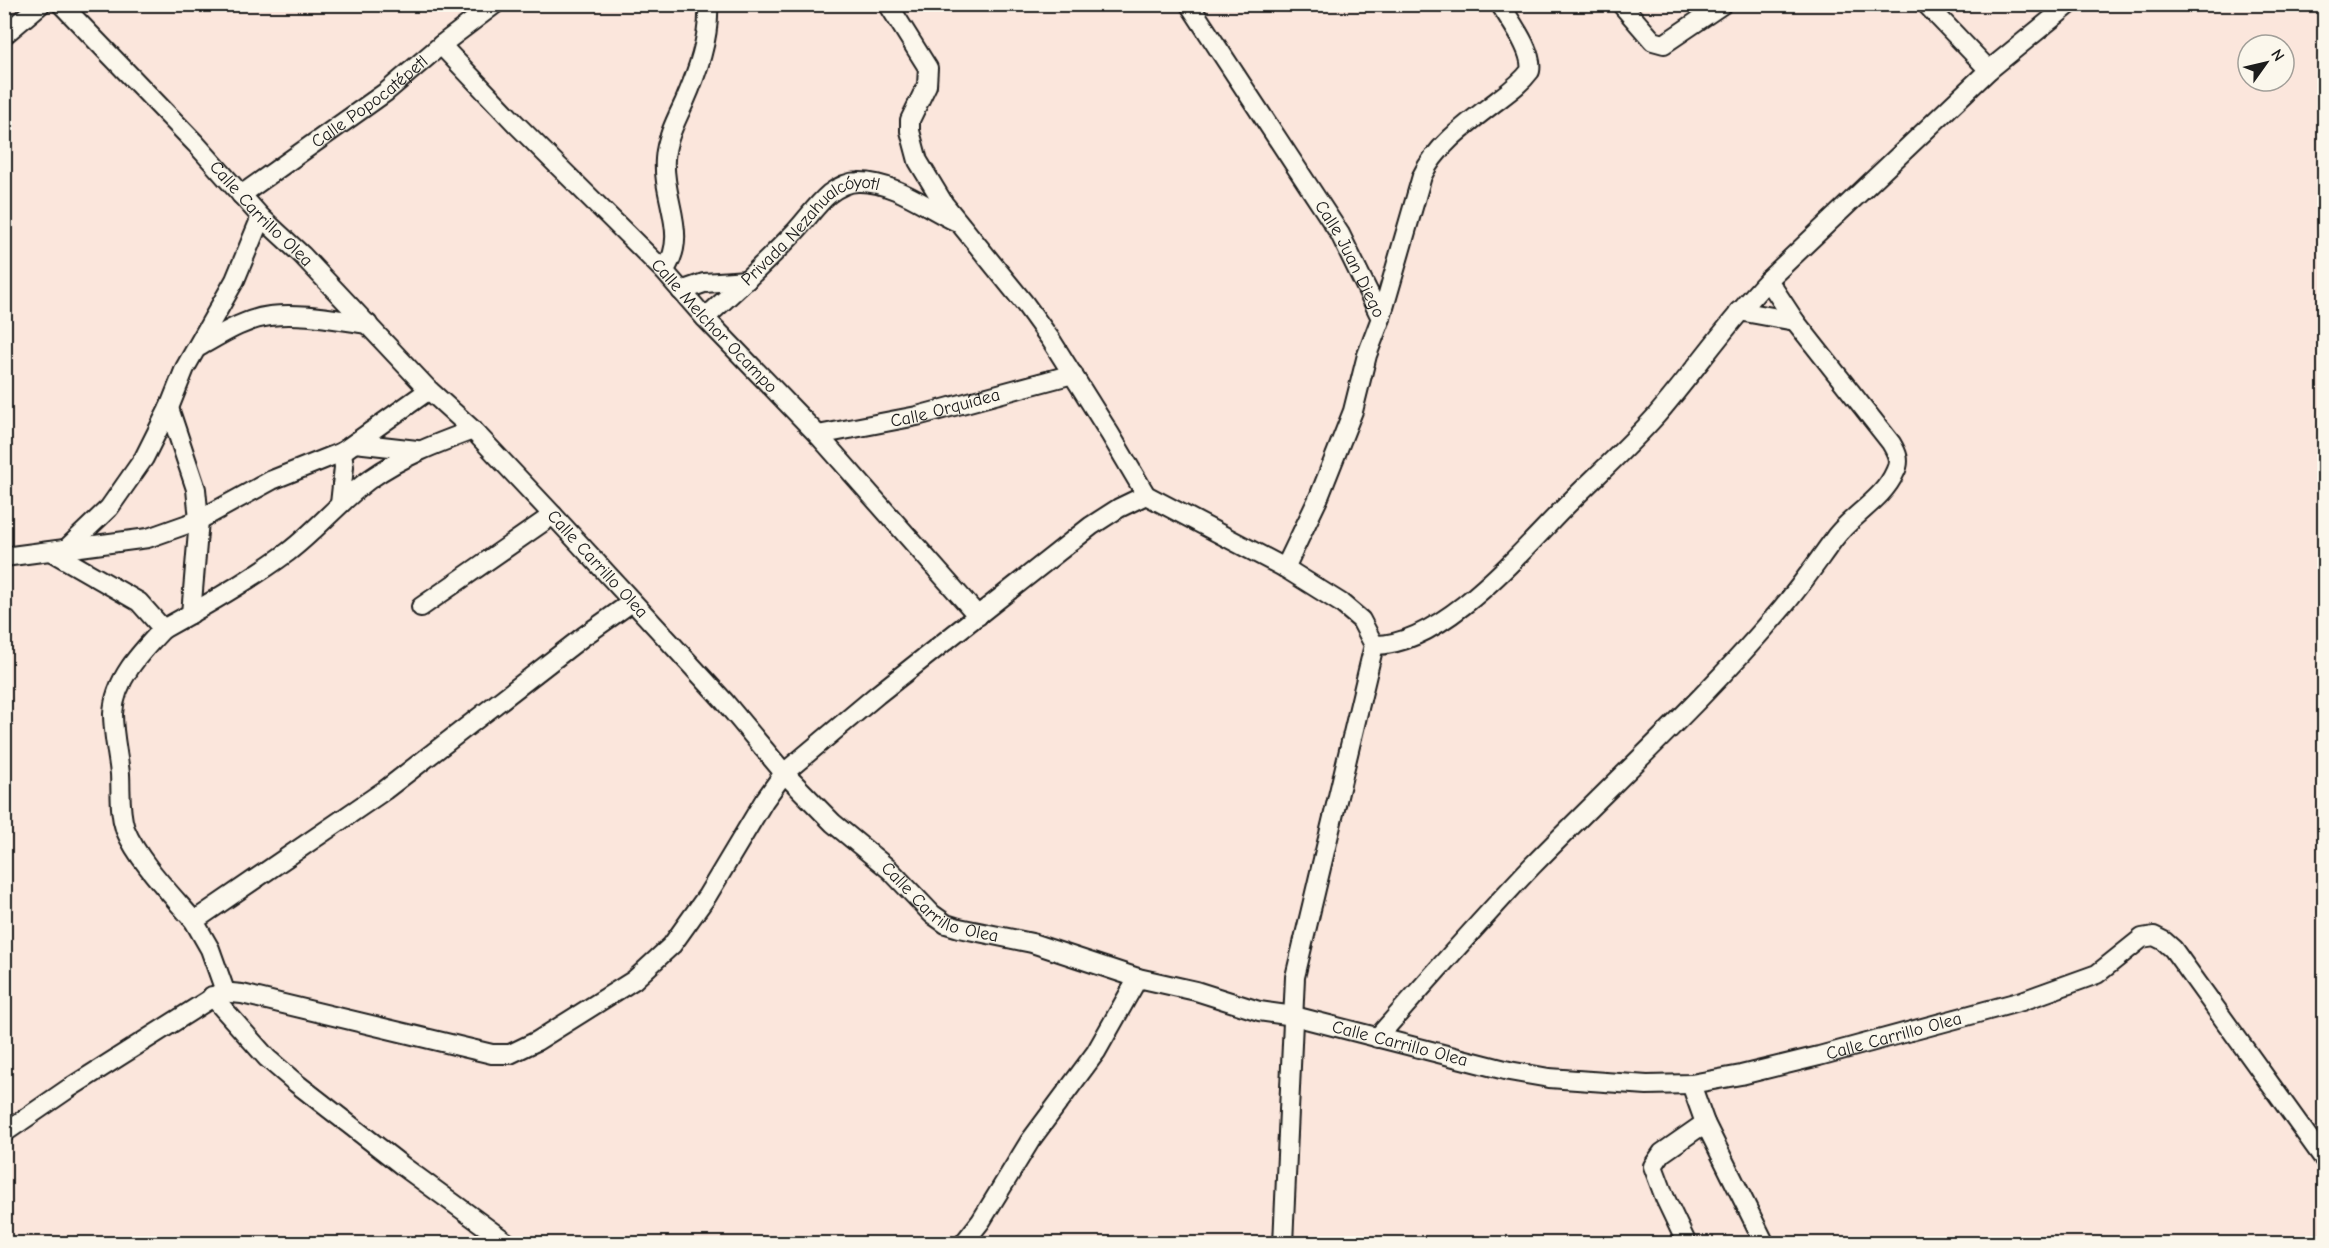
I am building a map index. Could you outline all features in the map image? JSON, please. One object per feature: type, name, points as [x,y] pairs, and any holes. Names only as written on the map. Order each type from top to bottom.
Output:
[{"type":"street","points":[[4,35],[41,4]]},
{"type":"street","name":"Calle Carrillo Olea","points":[[61,4],[196,144],[261,217],[369,324],[429,390],[472,430],[553,515],[724,701],[784,773],[833,823],[890,870],[932,914],[946,924],[1032,944],[1138,978],[1273,1014],[1294,1016],[1509,1071],[1549,1078],[1647,1085],[1691,1084],[1819,1056],[2022,1001],[2097,974],[2142,938],[2154,936],[2173,949],[2325,1159]]},
{"type":"street","name":"Calle Popocatépetl","points":[[241,195],[386,92],[441,45],[495,4]]},
{"type":"street","points":[[664,271],[673,259],[676,249],[665,159],[675,123],[694,79],[706,35],[709,17],[708,4]]},
{"type":"street","points":[[888,4],[928,68],[927,85],[910,120],[910,131],[918,160],[939,196],[1025,303],[1073,374],[1146,495],[1285,568],[1351,610],[1361,620],[1374,645],[1301,949],[1293,1000],[1283,1244]]},
{"type":"street","name":"Calle Juan Diego","points":[[1189,4],[1334,224],[1381,318],[1367,355],[1353,411],[1319,497],[1285,568]]},
{"type":"street","points":[[1381,318],[1422,176],[1428,164],[1447,143],[1514,88],[1530,71],[1530,59],[1500,4]]},
{"type":"street","points":[[1621,4],[1653,41],[1664,44],[1723,4]]},
{"type":"street","points":[[1926,4],[1989,70]]},
{"type":"street","points":[[1374,645],[1389,645],[1422,632],[1444,618],[1492,580],[1655,416],[1738,311],[1768,280],[1989,70],[2070,4]]},
{"type":"street","name":"Calle Melchor Ocampo","points":[[441,45],[516,124],[664,271],[705,318],[818,435],[978,615]]},
{"type":"street","name":"Privada Nezahualcóyotl","points":[[705,318],[804,224],[821,201],[849,183],[880,185],[907,195],[960,223]]},
{"type":"street","points":[[59,550],[94,524],[124,488],[144,458],[169,408],[185,368],[235,280],[261,217]]},
{"type":"street","points":[[681,291],[704,283],[747,280]]},
{"type":"street","points":[[1377,1038],[1458,945],[1531,867],[1742,654],[1784,607],[1835,537],[1886,488],[1895,474],[1899,463],[1897,453],[1891,443],[1795,321],[1768,280]]},
{"type":"street","points":[[1738,311],[1795,321]]},
{"type":"street","points":[[197,348],[232,329],[268,316],[296,315],[369,324]]},
{"type":"street","name":"Calle Orquídea","points":[[818,435],[917,416],[1073,374]]},
{"type":"street","points":[[4,557],[148,537],[199,520],[272,480],[349,448],[429,390]]},
{"type":"street","points":[[169,408],[196,489],[199,520],[191,614]]},
{"type":"street","points":[[472,430],[417,450],[369,480],[287,552],[191,614],[163,629],[130,668],[120,686],[113,714],[121,786],[121,808],[125,828],[138,851],[194,921],[210,949],[219,994],[267,1058],[404,1167],[509,1244]]},
{"type":"street","points":[[349,448],[417,450]]},
{"type":"street","points":[[340,504],[344,467],[349,448]]},
{"type":"street","points":[[4,1133],[68,1089],[219,994],[492,1054],[510,1054],[537,1041],[634,980],[672,945],[707,896],[764,801],[784,773],[877,695],[1091,526],[1119,508],[1146,495]]},
{"type":"street","points":[[421,607],[553,515]]},
{"type":"street","points":[[59,550],[139,602],[163,629]]},
{"type":"street","points":[[194,921],[385,790],[584,636],[632,602]]},
{"type":"street","points":[[963,1244],[981,1221],[1030,1141],[1096,1052],[1138,978]]},
{"type":"street","points":[[1691,1084],[1705,1123],[1766,1244]]},
{"type":"street","points":[[1688,1244],[1665,1198],[1653,1166],[1662,1153],[1705,1123]]}]
